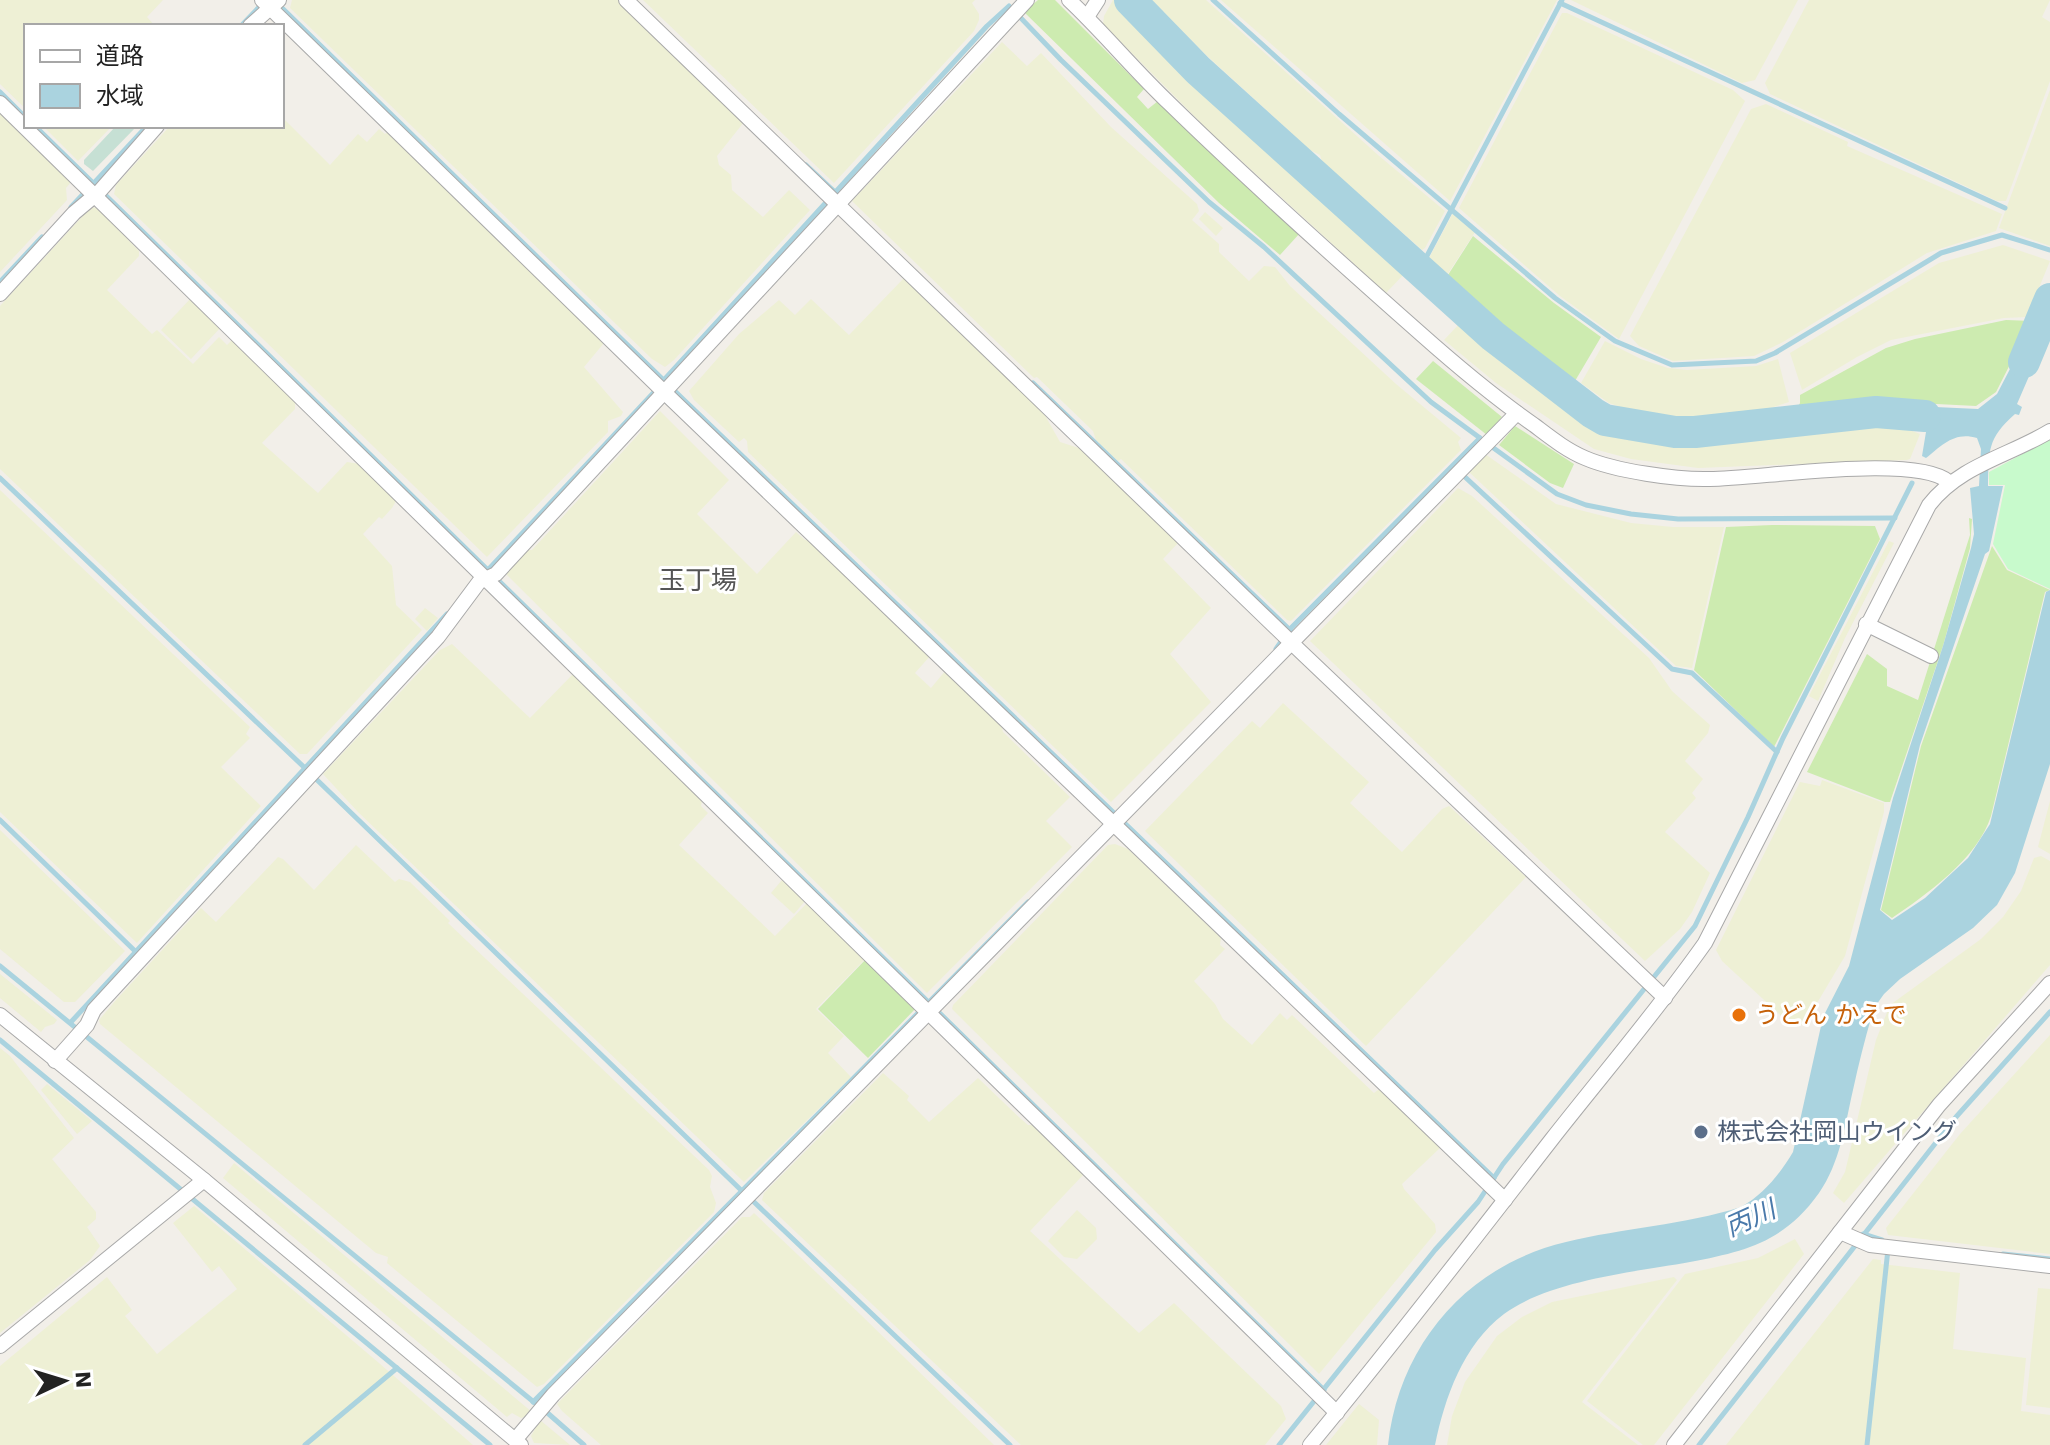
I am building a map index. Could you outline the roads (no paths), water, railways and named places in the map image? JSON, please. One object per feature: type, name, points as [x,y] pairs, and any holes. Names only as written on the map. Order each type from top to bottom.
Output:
[{"type":"street","points":[[626,0],[1665,998]]},
{"type":"street","points":[[1069,0],[1169,103],[1318,242],[1479,385],[1585,458],[1633,470],[1709,480],[1785,472],[1910,471],[1942,476],[1949,482]]},
{"type":"street","points":[[1087,17],[1098,0]]},
{"type":"street","points":[[252,24],[270,3],[706,429],[1495,1190]]},
{"type":"street","points":[[55,1061],[82,1030],[94,1010],[438,637],[479,582],[675,379],[833,199],[1019,8]]},
{"type":"street","points":[[0,103],[24,125]]},
{"type":"street","points":[[27,128],[488,576],[1332,1409]]},
{"type":"street","points":[[0,294],[155,128]]},
{"type":"street","points":[[0,1015],[204,1180],[518,1442],[553,1395],[928,1008],[1517,413]]},
{"type":"street","points":[[1310,1445],[1332,1409],[1495,1190],[1665,998],[1705,943],[1921,517],[1949,482],[2050,431]]},
{"type":"street","points":[[1866,624],[1931,656]]},
{"type":"street","points":[[1674,1445],[1852,1238],[1939,1105],[2050,983]]},
{"type":"street","points":[[0,1346],[204,1180]]},
{"type":"street","points":[[1852,1238],[1888,1248],[2050,1266]]},
{"type":"water","name":"丙川","points":[[2036,319],[2048,323],[2017,404],[2022,407],[2019,415],[2015,414],[1999,431],[1991,446],[1988,486],[2003,486],[1989,551],[1985,554],[1920,745],[1880,910],[1892,920],[1925,898],[1968,858],[1990,824],[2046,592],[2050,590],[2050,764],[2015,873],[1997,905],[1973,928],[1900,979],[1874,1008],[1832,1169],[1819,1193],[1792,1223],[1762,1242],[1729,1253],[1594,1279],[1523,1302],[1490,1327],[1467,1356],[1450,1391],[1435,1445],[1388,1445],[1395,1408],[1423,1342],[1444,1314],[1498,1269],[1531,1253],[1566,1242],[1741,1207],[1770,1183],[1793,1152],[1823,1017],[1849,966],[1893,798],[1943,646],[1974,534],[1970,488],[1979,486],[1981,449],[1977,438],[1955,438],[1926,458],[1922,456],[1926,432],[1883,418],[1883,407],[1978,409],[1997,394]]},
{"type":"waterway","points":[[1130,0],[1198,70],[1493,336],[1605,420],[1675,432],[1695,432],[1876,412],[1925,416]]},
{"type":"waterway","points":[[1213,0],[1339,114],[1555,298],[1615,341],[1672,365],[1756,361],[1775,353],[1941,253],[2002,235],[2050,250]]},
{"type":"waterway","points":[[1420,269],[1562,0]]},
{"type":"waterway","points":[[277,3],[683,399],[1494,1178]]},
{"type":"waterway","points":[[1560,3],[2005,208]]},
{"type":"waterway","points":[[243,24],[262,4]]},
{"type":"waterway","points":[[663,381],[987,26],[1009,6]]},
{"type":"waterway","points":[[1016,13],[1209,202],[1264,247],[1431,402],[1480,438]]},
{"type":"waterway","points":[[0,92],[24,116]]},
{"type":"waterway","points":[[37,128],[1324,1390]]},
{"type":"waterway","points":[[93,184],[145,128]]},
{"type":"waterway","points":[[806,165],[837,194]]},
{"type":"waterway","points":[[71,207],[86,191]]},
{"type":"waterway","points":[[0,282],[42,237]]},
{"type":"waterway","points":[[2024,362],[2050,299]]},
{"type":"waterway","points":[[1033,383],[1291,631]]},
{"type":"waterway","points":[[486,572],[657,389]]},
{"type":"waterway","points":[[1276,649],[1289,630],[1480,438]]},
{"type":"waterway","points":[[1488,444],[1557,494],[1586,505],[1631,514],[1678,519],[1895,518]]},
{"type":"waterway","points":[[1465,477],[1672,669],[1692,673],[1777,752]]},
{"type":"waterway","points":[[0,478],[307,770]]},
{"type":"waterway","points":[[1279,1445],[1435,1250],[1478,1202],[1503,1164],[1695,926],[1783,738],[1912,483]]},
{"type":"waterway","points":[[71,1022],[447,614]]},
{"type":"waterway","points":[[314,777],[742,1191]]},
{"type":"waterway","points":[[0,820],[136,952]]},
{"type":"waterway","points":[[928,1003],[1028,902]]},
{"type":"waterway","points":[[0,966],[535,1403]]},
{"type":"waterway","points":[[533,1402],[921,1010]]},
{"type":"waterway","points":[[1699,1445],[1956,1117],[2050,1012]]},
{"type":"waterway","points":[[0,1040],[490,1445]]},
{"type":"waterway","points":[[754,1202],[1010,1445]]},
{"type":"waterway","points":[[1863,1234],[1882,1240]]},
{"type":"waterway","points":[[1867,1445],[1888,1249]]},
{"type":"waterway","points":[[2003,1254],[2050,1259]]},
{"type":"waterway","points":[[305,1445],[397,1368]]},
{"type":"waterway","points":[[543,1409],[584,1445]]},
{"type":"place","name":"うどん かえで","points":[[1739,1015]]},
{"type":"place","name":"株式会社岡山ウイング","points":[[1701,1132]]},
{"type":"district","name":"玉丁場","points":[[698,580]]}]
